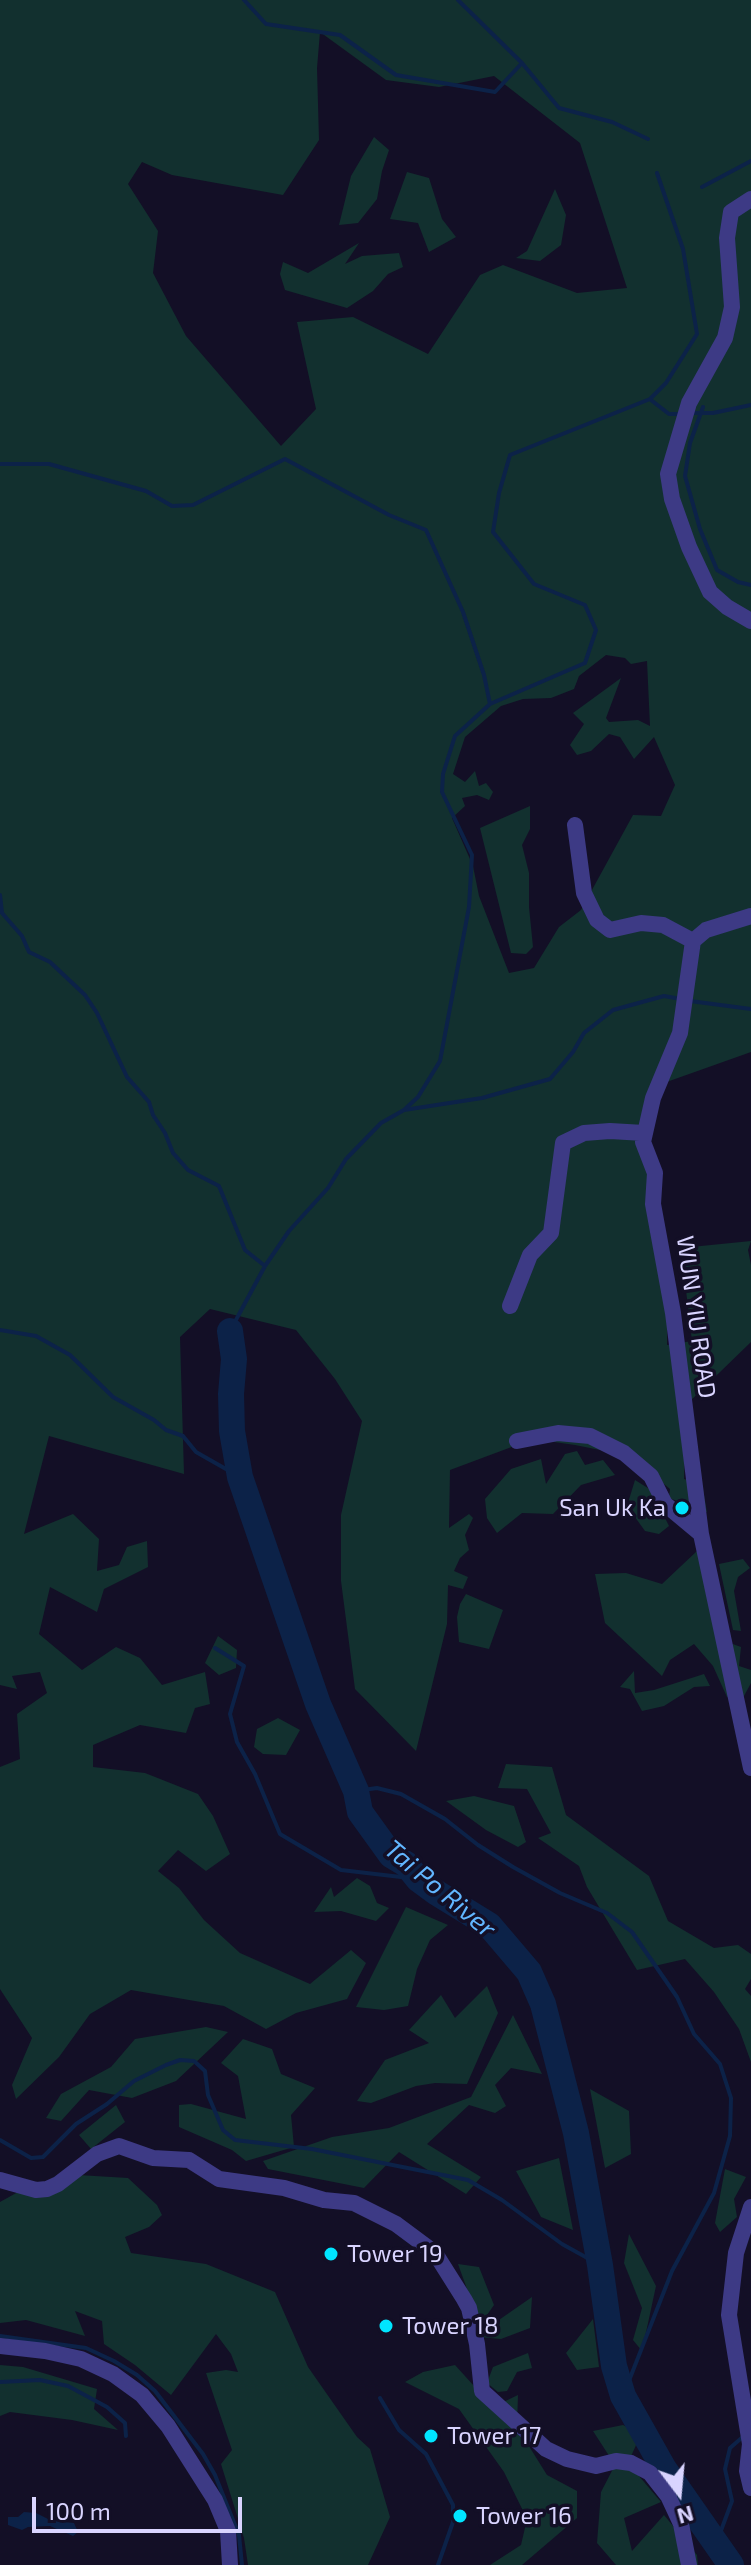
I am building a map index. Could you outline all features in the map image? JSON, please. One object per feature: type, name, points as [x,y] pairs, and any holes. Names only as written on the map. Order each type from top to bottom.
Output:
[{"type":"street","points":[[751,199],[731,212],[727,238],[732,307],[725,338],[689,403],[668,474],[672,499],[710,592],[727,607],[751,621]]},
{"type":"street","points":[[575,825],[584,893],[597,920],[610,930],[641,923],[663,925],[693,941]]},
{"type":"street","points":[[510,1306],[530,1255],[551,1233],[563,1143],[584,1133],[644,1133],[653,1098],[680,1033],[693,941],[706,930],[751,916]]},
{"type":"street","name":"WUN YIU ROAD","points":[[644,1133],[643,1142],[655,1173],[653,1204],[673,1313],[701,1534],[751,1768]]},
{"type":"street","points":[[517,1441],[558,1433],[590,1436],[624,1453],[651,1476],[665,1504],[701,1534]]},
{"type":"street","points":[[0,2180],[36,2190],[47,2189],[97,2154],[119,2146],[153,2158],[189,2160],[219,2179],[284,2188],[324,2200],[354,2203],[396,2224],[435,2253],[464,2299],[477,2344],[482,2391],[546,2449],[567,2459],[596,2466],[616,2461],[631,2463],[650,2473],[668,2496],[681,2524],[689,2565]]},
{"type":"street","points":[[751,2207],[729,2315],[750,2444],[747,2471],[751,2488]]},
{"type":"street","points":[[0,2346],[81,2359],[113,2374],[142,2395],[168,2426],[215,2500],[228,2531],[230,2565]]},
{"type":"green space","points":[[0,0],[751,0],[751,1052],[661,1084],[648,1136],[668,1261],[667,1345],[692,1341],[681,1248],[751,1241],[748,1250],[751,1265],[751,1342],[686,1405],[684,1479],[702,1484],[707,1512],[669,1498],[670,1489],[630,1456],[575,1445],[533,1439],[450,1470],[449,1528],[469,1514],[473,1518],[465,1535],[469,1550],[460,1558],[454,1571],[468,1577],[463,1589],[448,1585],[447,1624],[416,1751],[355,1689],[341,1581],[341,1515],[362,1421],[335,1379],[296,1330],[210,1309],[180,1337],[184,1474],[49,1436],[24,1534],[73,1514],[99,1539],[97,1571],[119,1565],[127,1547],[147,1541],[148,1567],[104,1589],[97,1612],[50,1587],[39,1634],[82,1670],[116,1647],[140,1658],[162,1685],[205,1672],[210,1704],[195,1708],[186,1733],[140,1725],[93,1745],[93,1767],[145,1773],[198,1794],[213,1816],[230,1854],[206,1871],[178,1850],[158,1871],[179,1888],[204,1920],[240,1953],[310,1984],[351,1950],[366,1963],[347,1999],[296,2013],[266,2029],[224,2006],[131,1990],[90,2014],[59,2057],[16,2099],[12,2085],[32,2038],[0,1989],[0,1767],[20,1759],[17,1714],[47,1693],[40,1672],[12,1676],[17,1689],[0,1685]],"holes":[[[320,32],[386,80],[439,87],[494,76],[580,143],[627,288],[577,293],[503,265],[480,275],[428,354],[353,317],[297,322],[316,409],[281,446],[186,336],[153,273],[158,231],[128,184],[142,162],[172,175],[283,195],[319,140],[317,68]],[[606,655],[625,658],[631,664],[647,661],[650,726],[638,720],[609,722],[606,718],[621,678],[573,713],[584,724],[570,745],[577,755],[591,751],[609,734],[620,737],[634,759],[654,737],[675,785],[661,816],[633,815],[581,910],[559,927],[534,968],[509,973],[479,896],[473,866],[452,818],[465,806],[462,798],[477,795],[489,800],[493,792],[486,783],[479,786],[475,771],[465,782],[453,774],[465,737],[501,706],[523,699],[551,698],[574,689],[579,676]]]},
{"type":"green space","points":[[374,137],[389,150],[377,199],[358,223],[339,225],[351,176]]},
{"type":"green space","points":[[407,172],[429,178],[442,219],[456,237],[429,252],[418,223],[390,219]]},
{"type":"green space","points":[[555,189],[566,215],[561,245],[540,261],[516,258],[527,251]]},
{"type":"green space","points":[[359,243],[345,264],[362,256],[399,253],[403,267],[388,274],[373,291],[347,308],[285,290],[280,274],[283,262],[308,273]]},
{"type":"green space","points":[[530,806],[530,829],[522,845],[529,873],[533,947],[526,954],[511,953],[480,828]]},
{"type":"green space","points":[[577,1451],[585,1465],[603,1460],[615,1475],[581,1485],[553,1514],[522,1513],[497,1533],[487,1518],[485,1499],[511,1469],[541,1459],[546,1484],[565,1454]]},
{"type":"green space","points":[[635,1480],[651,1490],[669,1526],[659,1534],[645,1531],[627,1506]]},
{"type":"green space","points":[[697,1551],[730,1643],[741,1647],[739,1666],[751,1670],[751,1683],[744,1696],[727,1697],[713,1666],[694,1644],[670,1660],[662,1676],[605,1623],[595,1574],[626,1573],[662,1584]]},
{"type":"green space","points":[[743,1559],[750,1568],[738,1577],[734,1591],[741,1631],[733,1630],[719,1564]]},
{"type":"green space","points":[[466,1594],[503,1610],[489,1649],[459,1642],[457,1617]]},
{"type":"green space","points":[[218,1636],[237,1650],[236,1668],[219,1675],[205,1663]]},
{"type":"green space","points":[[634,1671],[635,1693],[704,1674],[710,1686],[694,1687],[664,1706],[642,1711],[630,1689],[620,1687]]},
{"type":"green space","points":[[278,1718],[300,1730],[286,1755],[263,1754],[254,1747],[257,1729]]},
{"type":"green space","points":[[506,1764],[552,1767],[566,1815],[649,1876],[668,1921],[714,1948],[738,1945],[751,1954],[751,1979],[745,1989],[751,1996],[751,2062],[739,2029],[714,1992],[685,1959],[637,1970],[587,1887],[579,1866],[538,1838],[551,1833],[527,1789],[498,1788]]},
{"type":"green space","points":[[474,1796],[514,1806],[526,1842],[518,1847],[486,1830],[446,1801]]},
{"type":"green space","points":[[357,1878],[370,1886],[377,1903],[389,1908],[376,1921],[341,1911],[314,1912],[331,1887],[334,1897]]},
{"type":"green space","points":[[406,1907],[448,1925],[430,1940],[417,1969],[408,2006],[384,2010],[356,2007]]},
{"type":"green space","points":[[487,1986],[498,2013],[467,2084],[435,2083],[416,2086],[371,2103],[357,2101],[385,2060],[429,2043],[409,2030],[441,1995],[455,2018]]},
{"type":"green space","points":[[513,2015],[542,2074],[511,2068],[495,2085],[506,2106],[495,2113],[469,2105],[427,2144],[481,2177],[466,2194],[399,2152],[364,2188],[268,2169],[263,2161],[332,2137],[389,2128],[471,2097]]},
{"type":"green space","points":[[206,2027],[228,2032],[176,2081],[132,2098],[89,2090],[61,2121],[46,2118],[61,2094],[111,2067],[135,2039]]},
{"type":"green space","points":[[243,2039],[272,2049],[281,2074],[315,2088],[291,2115],[294,2147],[246,2161],[232,2150],[179,2127],[179,2105],[191,2104],[246,2119],[238,2076],[221,2063]]},
{"type":"green space","points":[[590,2089],[629,2111],[631,2154],[605,2168]]},
{"type":"green space","points":[[116,2105],[125,2122],[91,2149],[79,2135]]},
{"type":"green space","points":[[559,2158],[573,2230],[541,2217],[516,2171]]},
{"type":"green space","points":[[725,2169],[746,2177],[734,2199],[737,2217],[720,2232],[715,2223]]},
{"type":"green space","points":[[78,2175],[128,2178],[157,2205],[162,2215],[149,2227],[125,2237],[131,2253],[206,2264],[275,2292],[308,2367],[357,2437],[370,2449],[390,2517],[368,2565],[248,2565],[244,2538],[221,2464],[232,2450],[206,2373],[238,2372],[231,2354],[216,2334],[171,2395],[104,2344],[102,2321],[75,2311],[85,2336],[26,2320],[0,2323],[0,2202],[18,2192]]},
{"type":"green space","points":[[629,2234],[656,2286],[642,2351],[633,2340],[642,2308],[624,2263]]},
{"type":"green space","points":[[458,2264],[479,2267],[494,2305],[480,2325]]},
{"type":"green space","points":[[532,2297],[530,2328],[501,2339],[479,2337],[483,2331]]},
{"type":"green space","points":[[593,2319],[599,2367],[577,2370],[566,2353]]},
{"type":"green space","points":[[528,2353],[532,2368],[517,2372],[507,2391],[498,2392],[487,2383],[493,2367]]},
{"type":"green space","points":[[0,2365],[23,2367],[97,2389],[94,2409],[118,2430],[10,2412],[0,2416]]},
{"type":"green space","points":[[455,2365],[493,2407],[518,2395],[517,2427],[547,2475],[577,2491],[577,2518],[522,2565],[490,2565],[521,2545],[527,2519],[504,2472],[459,2409],[405,2382],[423,2372]]},
{"type":"green space","points":[[623,2425],[641,2434],[628,2463],[661,2502],[624,2518],[632,2551],[664,2515],[697,2555],[698,2565],[616,2565],[597,2543],[601,2492],[615,2465],[593,2431]]},
{"type":"water","points":[[24,2512],[36,2513],[52,2521],[74,2523],[78,2532],[73,2536],[50,2526],[22,2530],[8,2525],[8,2517],[18,2517]]},
{"type":"waterway","points":[[244,0],[266,24],[340,35],[396,75],[495,92],[522,63]]},
{"type":"waterway","points":[[458,0],[522,63],[559,108],[612,122],[648,139]]},
{"type":"waterway","points":[[702,187],[751,161]]},
{"type":"waterway","points":[[404,1110],[418,1097],[440,1061],[469,907],[472,855],[442,792],[443,774],[455,736],[490,704],[585,663],[596,630],[585,605],[534,584],[493,532],[499,493],[510,455],[650,399],[666,383],[697,334],[683,249],[657,173]]},
{"type":"waterway","points":[[651,400],[669,414],[681,414]]},
{"type":"waterway","points":[[690,413],[713,413],[751,405]]},
{"type":"waterway","points":[[703,407],[690,443],[685,476],[700,529],[717,570],[738,582],[751,585]]},
{"type":"waterway","points":[[0,464],[49,464],[146,491],[172,506],[193,505],[285,459],[389,515],[426,530],[463,612],[484,675],[490,704]]},
{"type":"waterway","points":[[0,895],[2,913],[22,936],[29,952],[50,962],[85,995],[97,1013],[127,1077],[149,1102],[173,1153],[188,1170],[219,1186],[245,1250],[265,1266]]},
{"type":"waterway","points":[[230,1331],[265,1266],[289,1231],[328,1188],[346,1159],[381,1123],[404,1110],[482,1098],[550,1079],[573,1052],[584,1033],[613,1010],[664,996],[681,999]]},
{"type":"waterway","points":[[690,1001],[751,1009]]},
{"type":"waterway","points":[[0,1330],[36,1336],[70,1355],[113,1397],[166,1430],[183,1436],[196,1452],[240,1477]]},
{"type":"waterway","name":"Tai Po River","points":[[230,1331],[234,1359],[232,1431],[240,1477],[318,1704],[356,1791],[360,1812],[391,1855],[406,1864],[418,1879],[437,1893],[489,1925],[529,1972],[543,2004],[576,2133],[600,2265],[614,2366],[623,2396],[664,2469],[731,2565]]},
{"type":"waterway","points":[[215,1648],[244,1666],[230,1714],[237,1742],[255,1774],[280,1834],[341,1870],[418,1879]]},
{"type":"waterway","points":[[356,1791],[377,1788],[401,1794],[445,1819],[513,1867],[560,1893],[607,1913],[632,1932],[677,1997],[694,2034],[720,2064],[731,2098],[730,2136],[714,2193],[672,2271],[623,2396]]},
{"type":"waterway","points":[[0,2140],[31,2158],[43,2157],[76,2124],[134,2081],[180,2060],[194,2061],[205,2071],[208,2095],[223,2130],[235,2140],[312,2149],[468,2180],[502,2200],[562,2244],[600,2265]]},
{"type":"waterway","points":[[0,2336],[86,2348],[137,2375],[155,2391],[203,2454],[215,2475],[239,2535],[242,2565]]},
{"type":"waterway","points":[[0,2382],[40,2380],[68,2386],[107,2407],[125,2423],[126,2436]]},
{"type":"waterway","points":[[380,2398],[399,2430],[426,2454],[453,2505],[453,2522],[438,2565]]},
{"type":"waterway","points":[[716,2544],[732,2501],[725,2469],[730,2448],[745,2435]]},
{"type":"place","name":"San Uk Ka","points":[[682,1508]]},
{"type":"place","name":"Tower 19","points":[[331,2254]]},
{"type":"place","name":"Tower 18","points":[[386,2326]]},
{"type":"place","name":"Tower 17","points":[[431,2436]]},
{"type":"place","name":"Tower 16","points":[[460,2516]]}]
